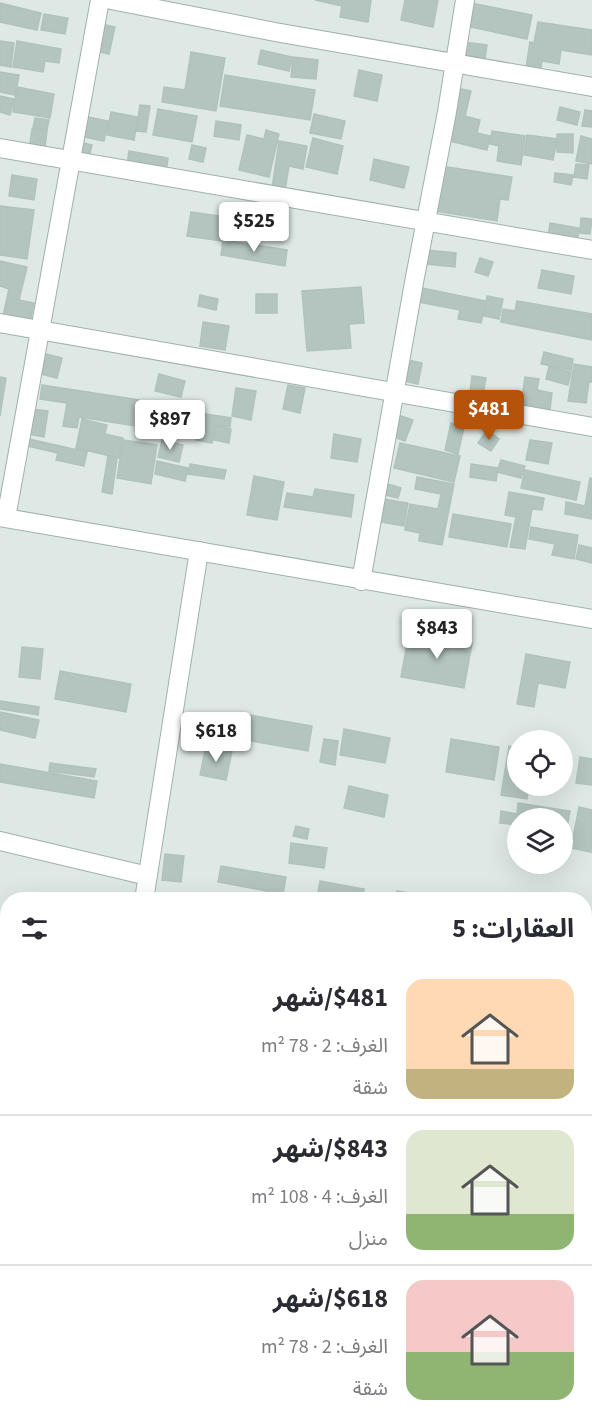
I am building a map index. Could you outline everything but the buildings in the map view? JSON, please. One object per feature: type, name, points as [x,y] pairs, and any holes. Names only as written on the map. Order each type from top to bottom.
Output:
[{"type":"street","points":[[100,0],[72,161],[3,517],[592,620]]},
{"type":"street","points":[[111,0],[275,32],[592,87]]},
{"type":"street","points":[[361,580],[465,0]]},
{"type":"street","points":[[0,148],[592,250]]},
{"type":"street","points":[[0,323],[592,427]]},
{"type":"street","points":[[145,892],[199,551]]},
{"type":"street","points":[[0,841],[148,876]]}]
